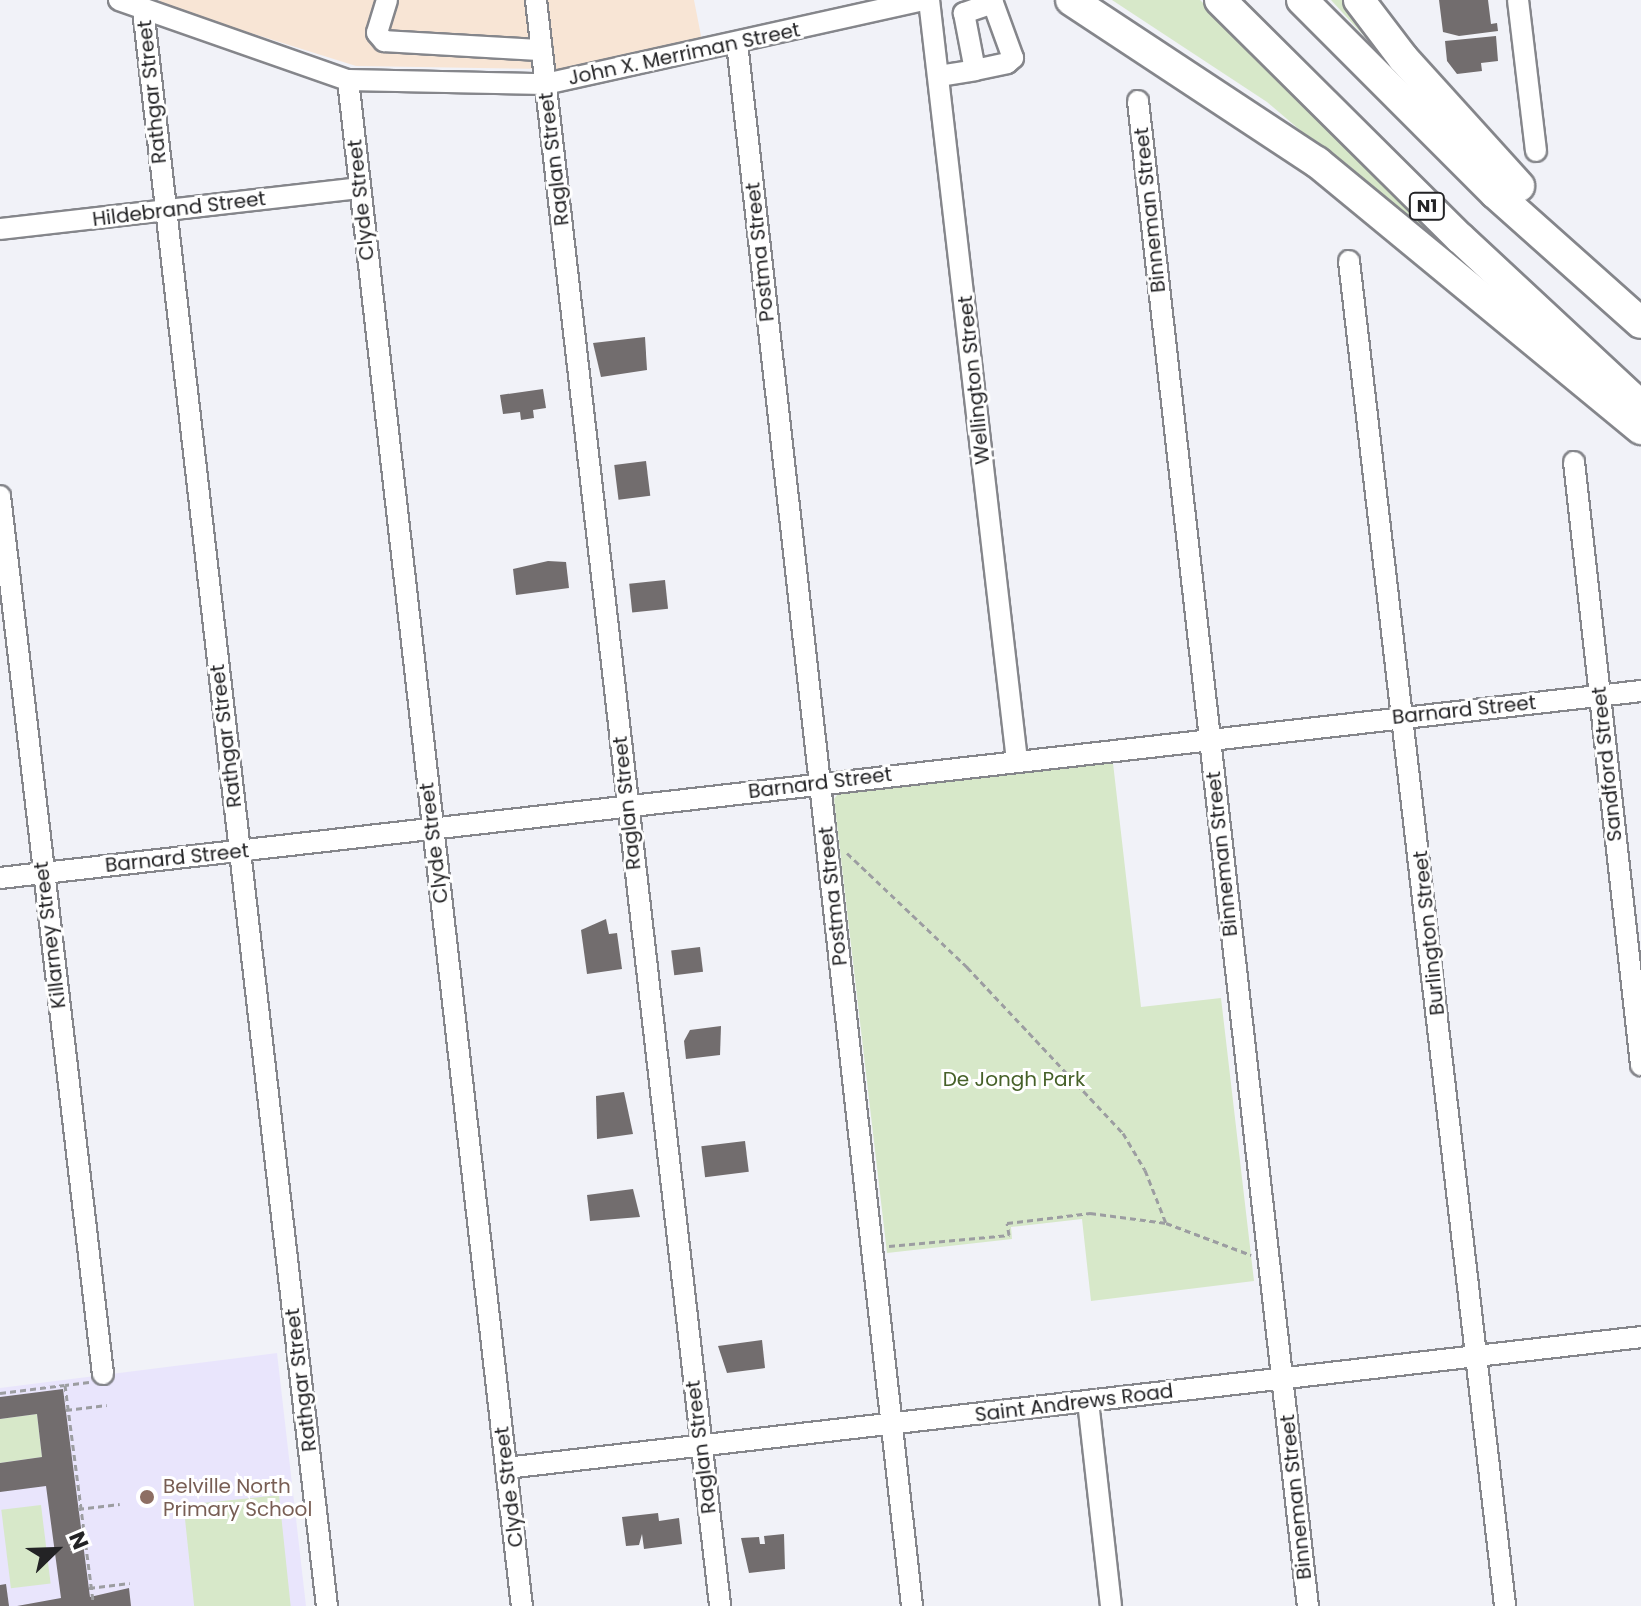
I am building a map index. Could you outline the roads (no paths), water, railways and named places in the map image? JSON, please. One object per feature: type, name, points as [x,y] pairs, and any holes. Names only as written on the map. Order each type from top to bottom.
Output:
[{"type":"highway","points":[[1071,0],[1317,162],[1641,429]]},
{"type":"highway","name":"N1","points":[[1220,0],[1460,238],[1641,405]]},
{"type":"highway","points":[[1302,0],[1495,193],[1641,323]]},
{"type":"highway","points":[[1359,0],[1494,162],[1641,303]]},
{"type":"street","name":"John X. Merriman Street","points":[[119,0],[348,80],[545,84],[926,0]]},
{"type":"street","points":[[387,0],[377,33],[384,41],[541,44],[553,64],[570,79]]},
{"type":"street","name":"Raglan Street","points":[[536,0],[720,1606]]},
{"type":"street","name":"Wellington Street","points":[[926,0],[939,76],[1017,761]]},
{"type":"street","points":[[1518,0],[1536,151]]},
{"type":"street","name":"Rathgar Street","points":[[143,9],[327,1606]]},
{"type":"street","name":"Postma Street","points":[[737,43],[912,1606]]},
{"type":"street","points":[[939,76],[975,70]]},
{"type":"street","name":"Clyde Street","points":[[348,80],[522,1606]]},
{"type":"street","name":"Binneman Street","points":[[1138,101],[1308,1606]]},
{"type":"street","name":"Hildebrand Street","points":[[0,229],[358,188]]},
{"type":"street","name":"Burlington Street","points":[[1349,261],[1405,717],[1505,1606]]},
{"type":"street","name":"Sandford Street","points":[[1574,462],[1641,1065]]},
{"type":"street","name":"Killarney Street","points":[[0,496],[97,1378]]},
{"type":"street","name":"Barnard Street","points":[[0,878],[1641,691]]},
{"type":"street","name":"Saint Andrews Road","points":[[506,1468],[1641,1337]]},
{"type":"street","points":[[1088,1401],[1111,1606]]},
{"type":"place","name":"Belville North Primary School","points":[[147,1497]]},
{"type":"park label","name":"De Jongh Park","points":[[1014,1079]]}]
